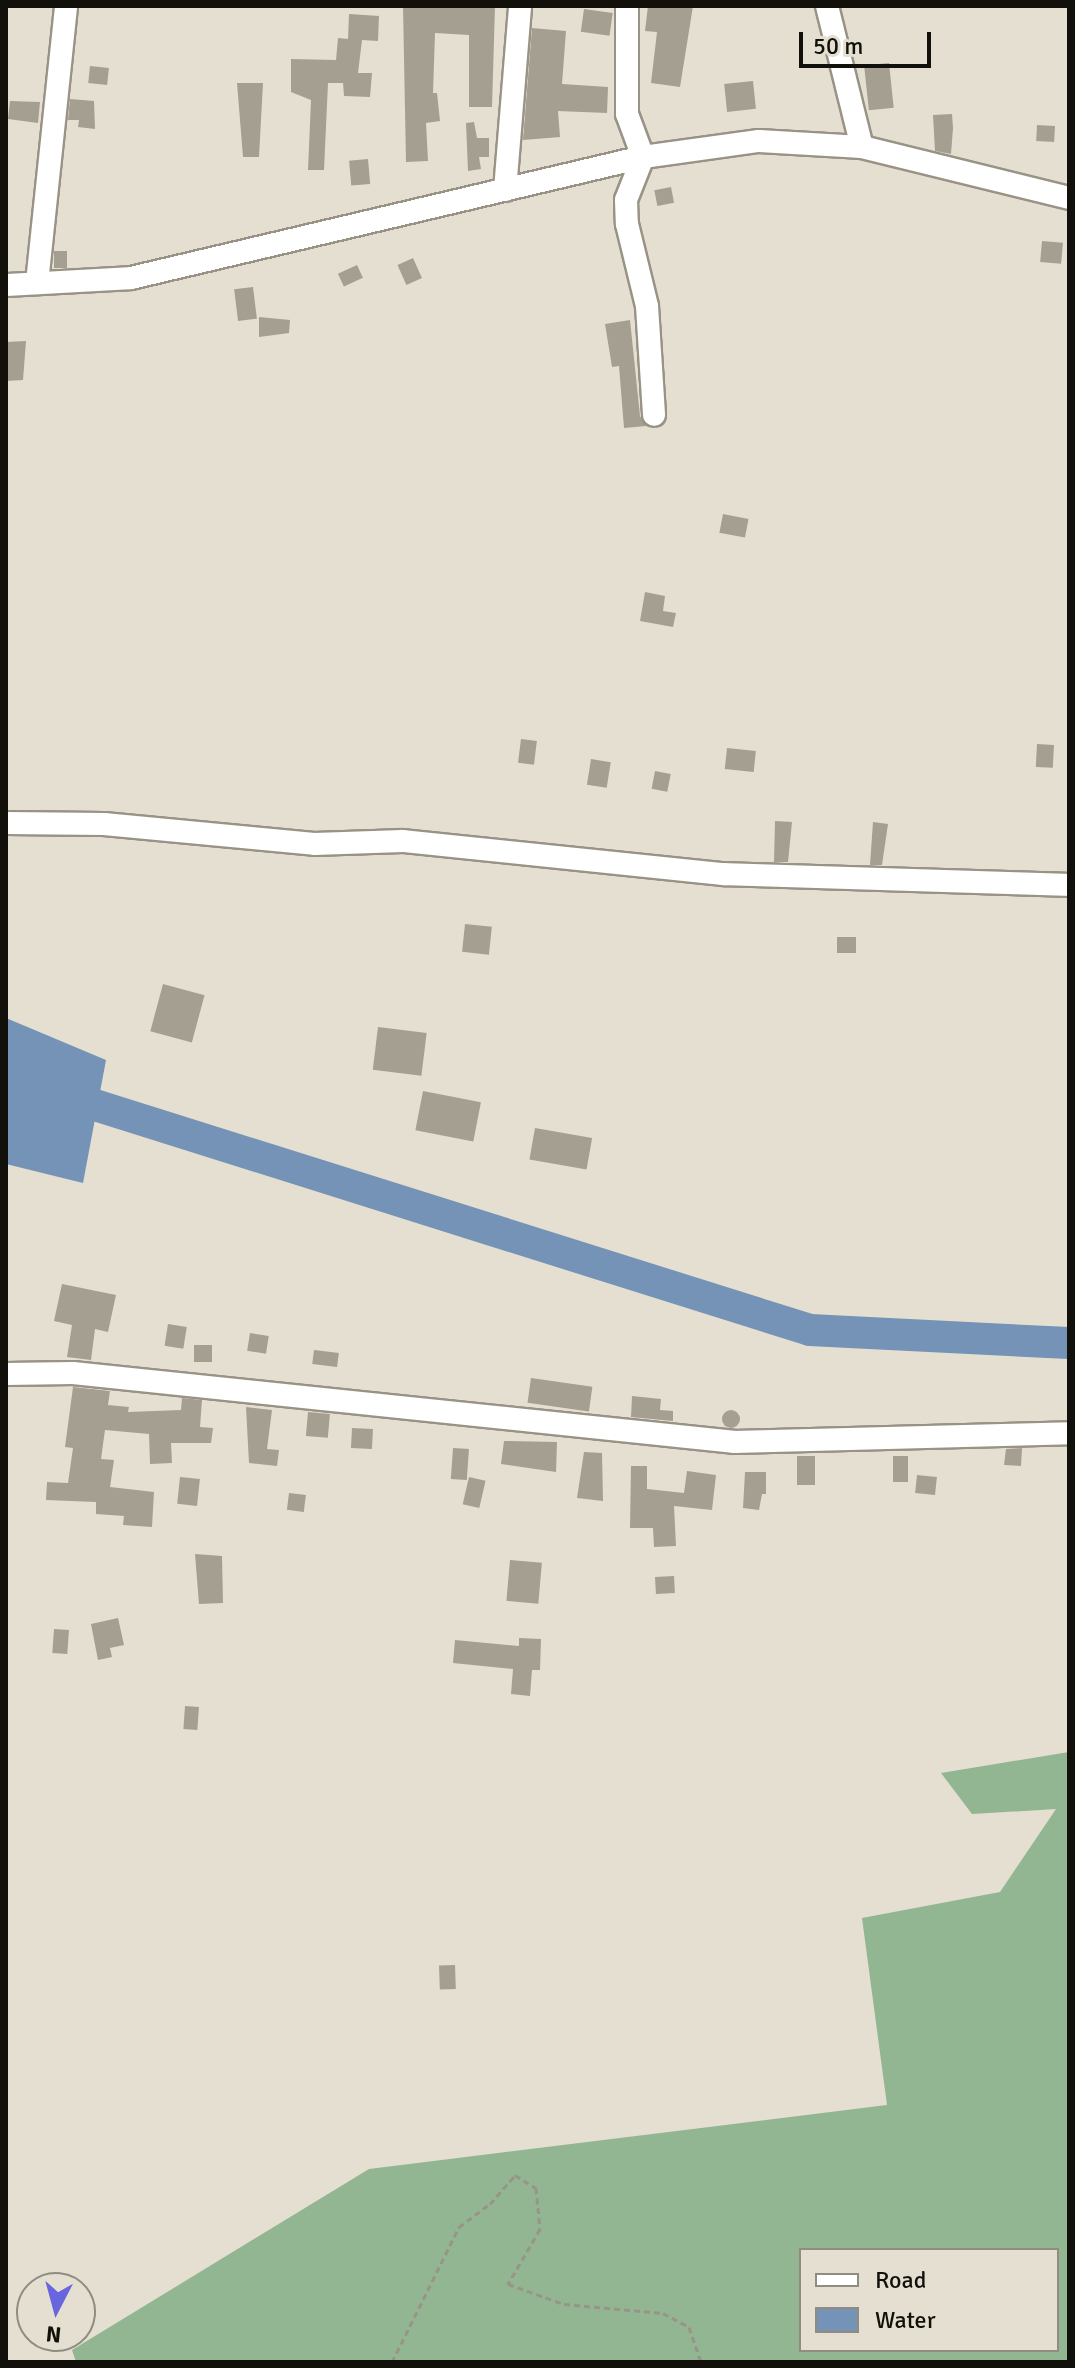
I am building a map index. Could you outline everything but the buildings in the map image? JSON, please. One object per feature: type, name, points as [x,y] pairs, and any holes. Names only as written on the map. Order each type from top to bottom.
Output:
[{"type":"street","points":[[37,283],[66,6]]},
{"type":"street","points":[[505,190],[520,6]]},
{"type":"street","points":[[627,6],[627,114],[643,157],[626,200],[647,306],[654,415]]},
{"type":"street","points":[[827,6],[862,147]]},
{"type":"street","points":[[6,285],[131,278],[643,157],[759,141],[862,147],[1069,198]]},
{"type":"street","points":[[6,823],[104,824],[314,844],[403,841],[724,874],[1069,885]]},
{"type":"street","points":[[6,1374],[88,1375],[735,1442],[1069,1433]]},
{"type":"path","points":[[392,2362],[459,2227],[490,2204],[515,2175],[536,2188],[540,2229],[508,2284],[564,2304],[663,2313],[689,2327],[701,2362]]},
{"type":"green space","points":[[1069,1752],[1069,2362],[76,2362],[73,2352],[96,2352],[96,2335],[369,2169],[887,2105],[862,1918],[1000,1892],[1056,1809],[972,1814],[941,1773]]},
{"type":"water","points":[[6,1018],[106,1060],[83,1183],[6,1164]]},
{"type":"waterway","points":[[6,1077],[810,1330],[1069,1343]]}]
